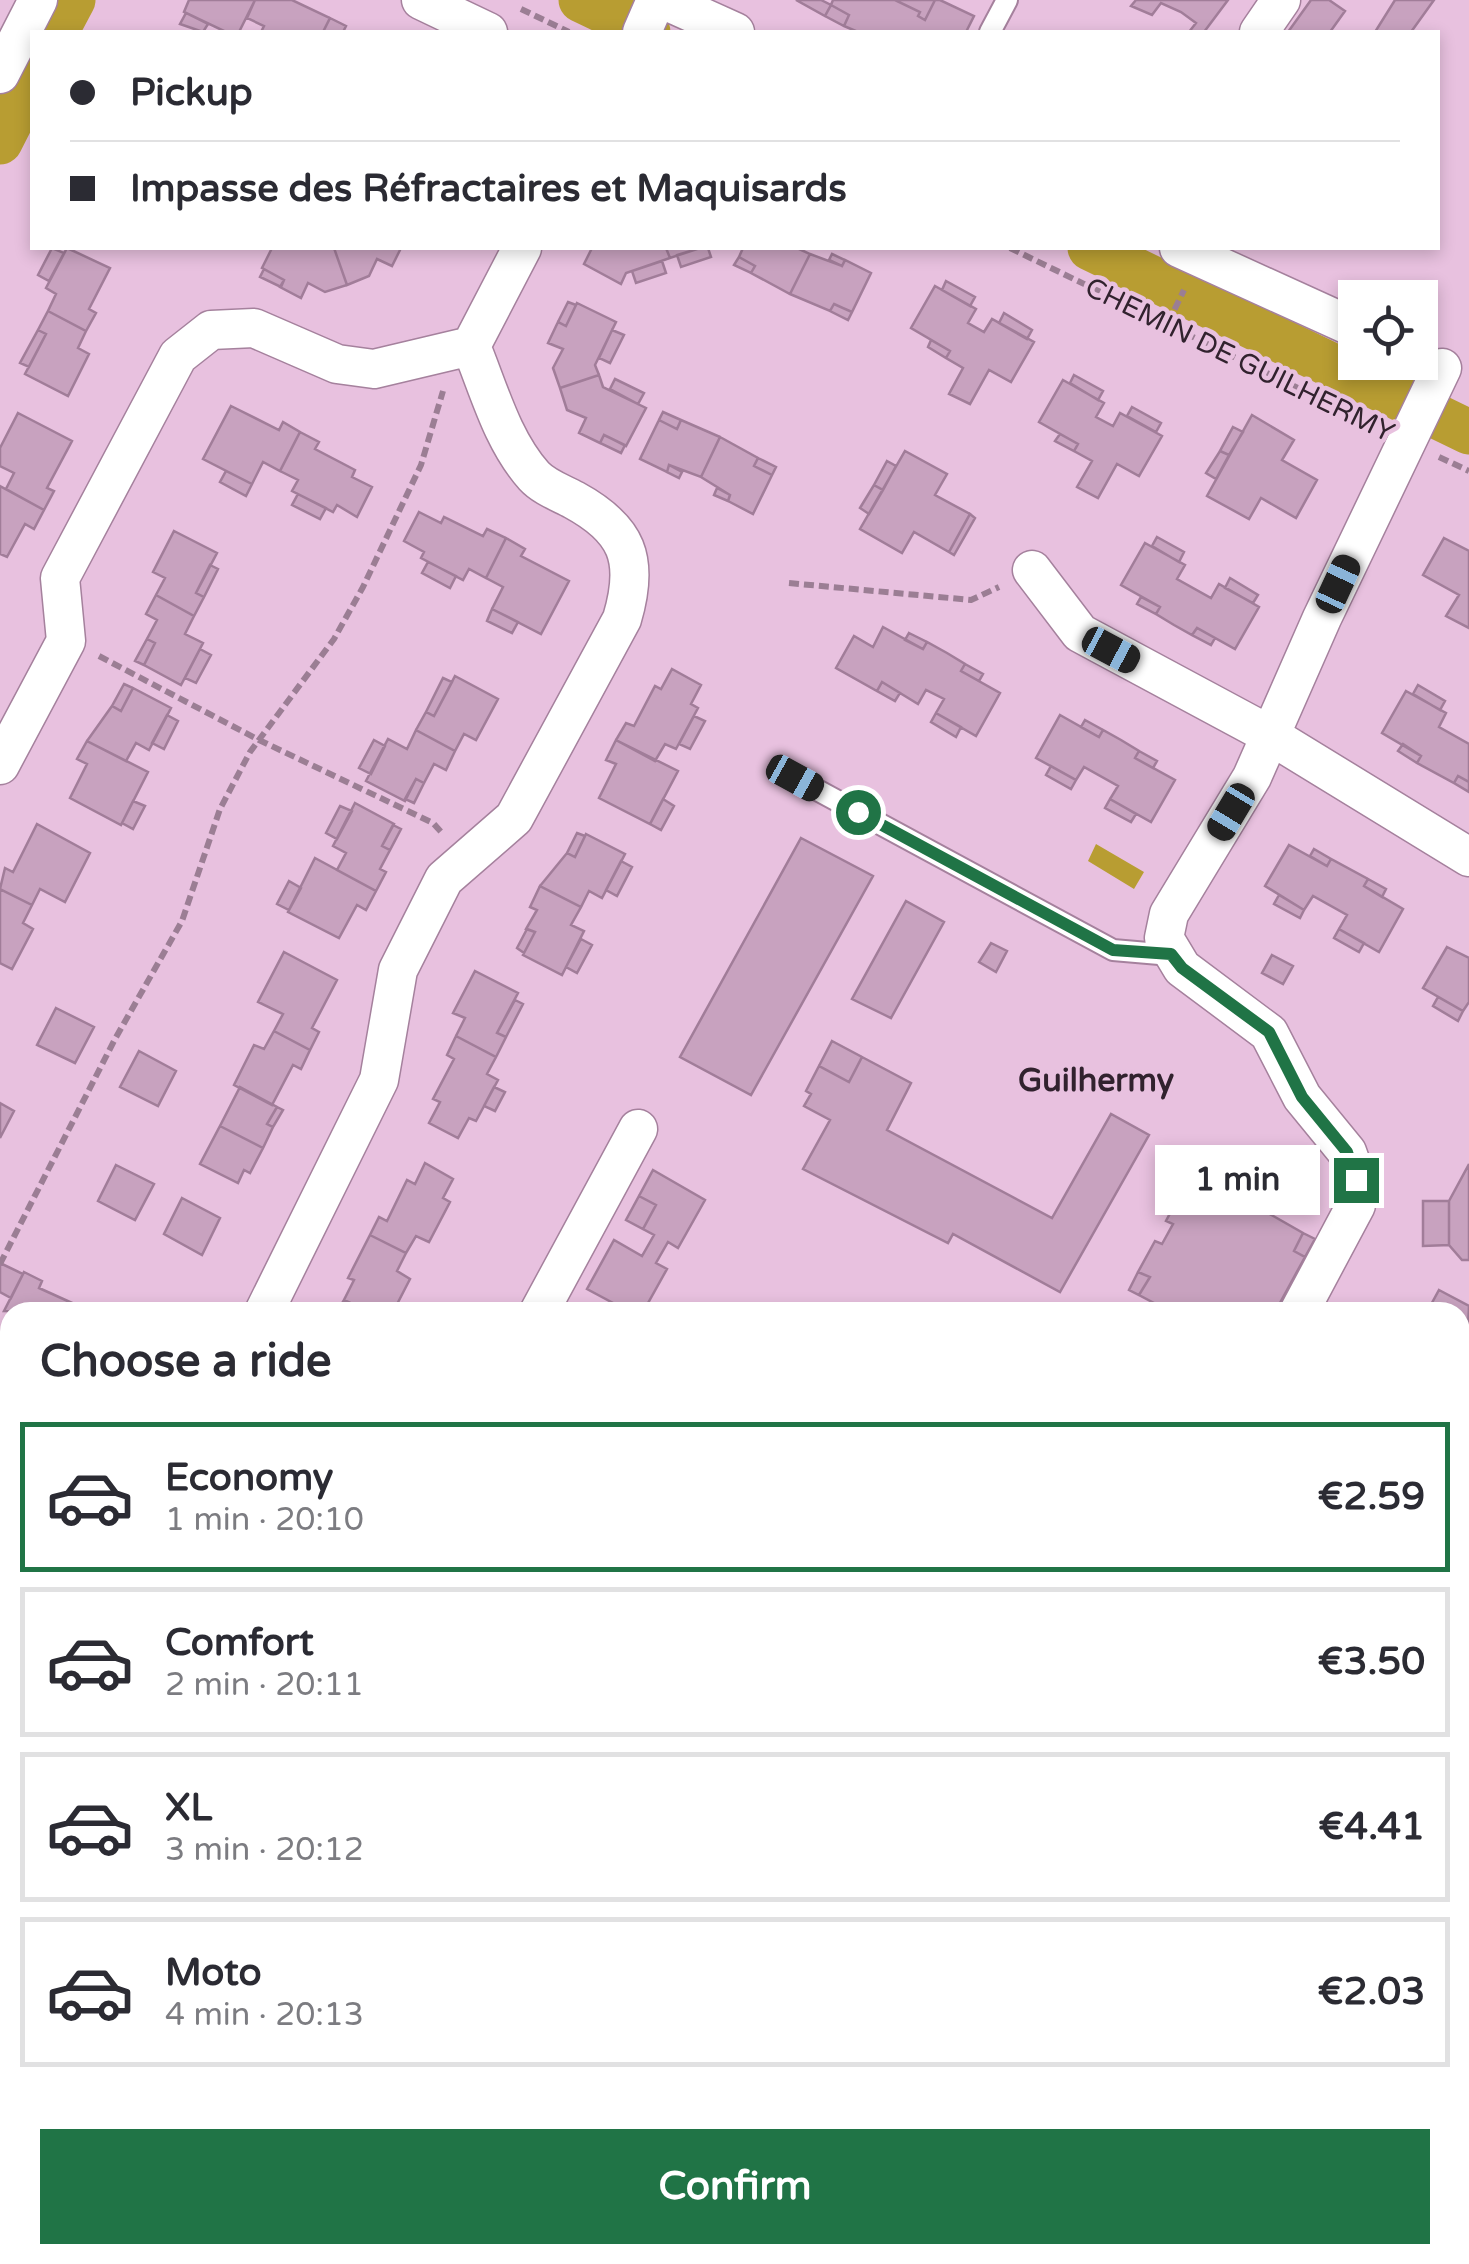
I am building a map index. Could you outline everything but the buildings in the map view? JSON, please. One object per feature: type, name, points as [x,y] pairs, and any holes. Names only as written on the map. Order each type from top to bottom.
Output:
[{"type":"street","points":[[0,74],[38,0]]},
{"type":"street","points":[[421,0],[484,30]]},
{"type":"street","points":[[1259,30],[1281,0]]},
{"type":"street","points":[[653,12],[727,30]]},
{"type":"street","points":[[0,766],[8,758],[66,641],[60,578],[178,356],[210,330],[254,328],[337,364],[374,369],[471,346],[521,250]]},
{"type":"street","points":[[1182,250],[1338,320]]},
{"type":"street","points":[[269,1302],[379,1080],[398,970],[444,878],[514,818],[622,618],[631,588],[630,563],[620,536],[603,516],[538,480],[514,450],[471,346]]},
{"type":"street","points":[[1305,1302],[1356,1206],[1356,1180],[1347,1152],[1302,1097],[1269,1032],[1182,968],[1164,938],[1170,914],[1252,778],[1268,734],[1430,395]]},
{"type":"street","points":[[1032,570],[1080,633],[1268,734],[1469,857]]},
{"type":"street","points":[[544,1302],[638,1129]]},
{"type":"lane","points":[[991,30],[1007,0]]},
{"type":"lane","points":[[795,778],[1113,950],[1171,954]]},
{"type":"path","points":[[520,8],[565,30]]},
{"type":"path","name":"CHEMIN DE GUILHERMY","points":[[1014,250],[1168,322],[1430,395],[1469,472]]},
{"type":"path","points":[[1033,259],[1038,250]]},
{"type":"path","points":[[1168,322],[1174,310]]},
{"type":"path","points":[[0,1264],[114,1039],[182,922],[220,809],[259,740],[334,639],[363,587],[421,464],[441,408],[444,379],[471,346]]},
{"type":"path","points":[[789,584],[971,600],[1032,570]]},
{"type":"path","points":[[66,641],[433,823],[466,860]]},
{"type":"shaded area","points":[[1096,844],[1144,872],[1134,889],[1088,861]]},
{"type":"waterway","points":[[57,30],[73,0]]},
{"type":"waterway","points":[[581,0],[644,30]]},
{"type":"waterway","points":[[0,142],[30,83]]},
{"type":"waterway","points":[[1094,250],[1469,432]]},
{"type":"district","name":"Guilhermy","points":[[1096,1080]]},
{"type":"route","points":[[858,812],[1113,950],[1171,954],[1182,968],[1246,1011],[1269,1032],[1302,1097],[1347,1152],[1356,1180]]}]
